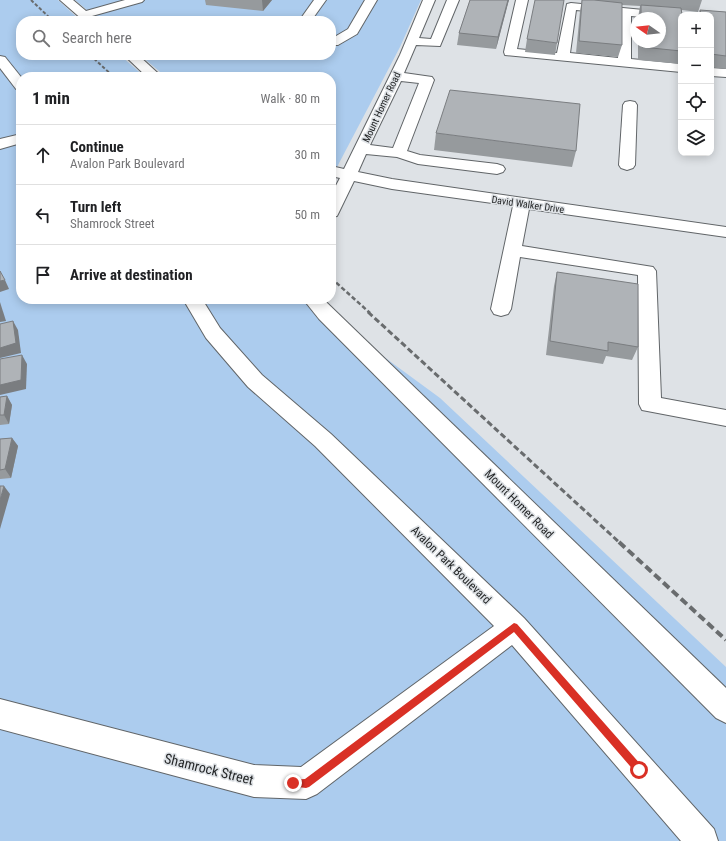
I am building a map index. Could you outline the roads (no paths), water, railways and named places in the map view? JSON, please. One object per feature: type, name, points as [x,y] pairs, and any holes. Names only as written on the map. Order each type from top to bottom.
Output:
[{"type":"street","points":[[66,0],[85,16]]},
{"type":"street","points":[[93,16],[138,0]]},
{"type":"street","points":[[308,16],[320,0]]},
{"type":"street","points":[[336,41],[353,30],[371,0]]},
{"type":"street","name":"Mount Homer Road","points":[[336,201],[396,76],[429,0]]},
{"type":"street","points":[[412,41],[436,43],[453,0]]},
{"type":"street","points":[[535,3],[519,1],[510,52],[678,68]]},
{"type":"street","points":[[557,5],[678,17]]},
{"type":"street","points":[[563,56],[571,6]]},
{"type":"street","points":[[624,62],[625,12]]},
{"type":"street","points":[[0,60],[16,80]]},
{"type":"street","points":[[136,60],[150,72]]},
{"type":"street","points":[[714,72],[726,73]]},
{"type":"street","points":[[396,76],[427,80],[399,153]]},
{"type":"street","points":[[627,165],[630,104]]},
{"type":"street","points":[[0,144],[16,139]]},
{"type":"street","points":[[361,149],[399,153],[418,159],[497,169]]},
{"type":"street","name":"David Walker Drive","points":[[336,172],[392,184],[726,232]]},
{"type":"street","points":[[502,309],[522,203]]},
{"type":"street","points":[[513,250],[647,271],[650,404],[726,418]]},
{"type":"street","name":"Avalon Park Boulevard","points":[[195,304],[214,333],[255,381],[323,440],[514,627],[702,841]]},
{"type":"street","name":"Mount Homer Road","points":[[317,304],[726,708]]},
{"type":"street","name":"Shamrock Street","points":[[0,714],[254,781],[306,783],[514,627]]},
{"type":"railway","points":[[31,0],[48,16]]},
{"type":"railway","points":[[95,60],[109,72]]},
{"type":"railway","points":[[336,282],[370,313]]},
{"type":"railway","points":[[368,312],[620,543]]},
{"type":"railway","points":[[619,542],[726,640]]}]
